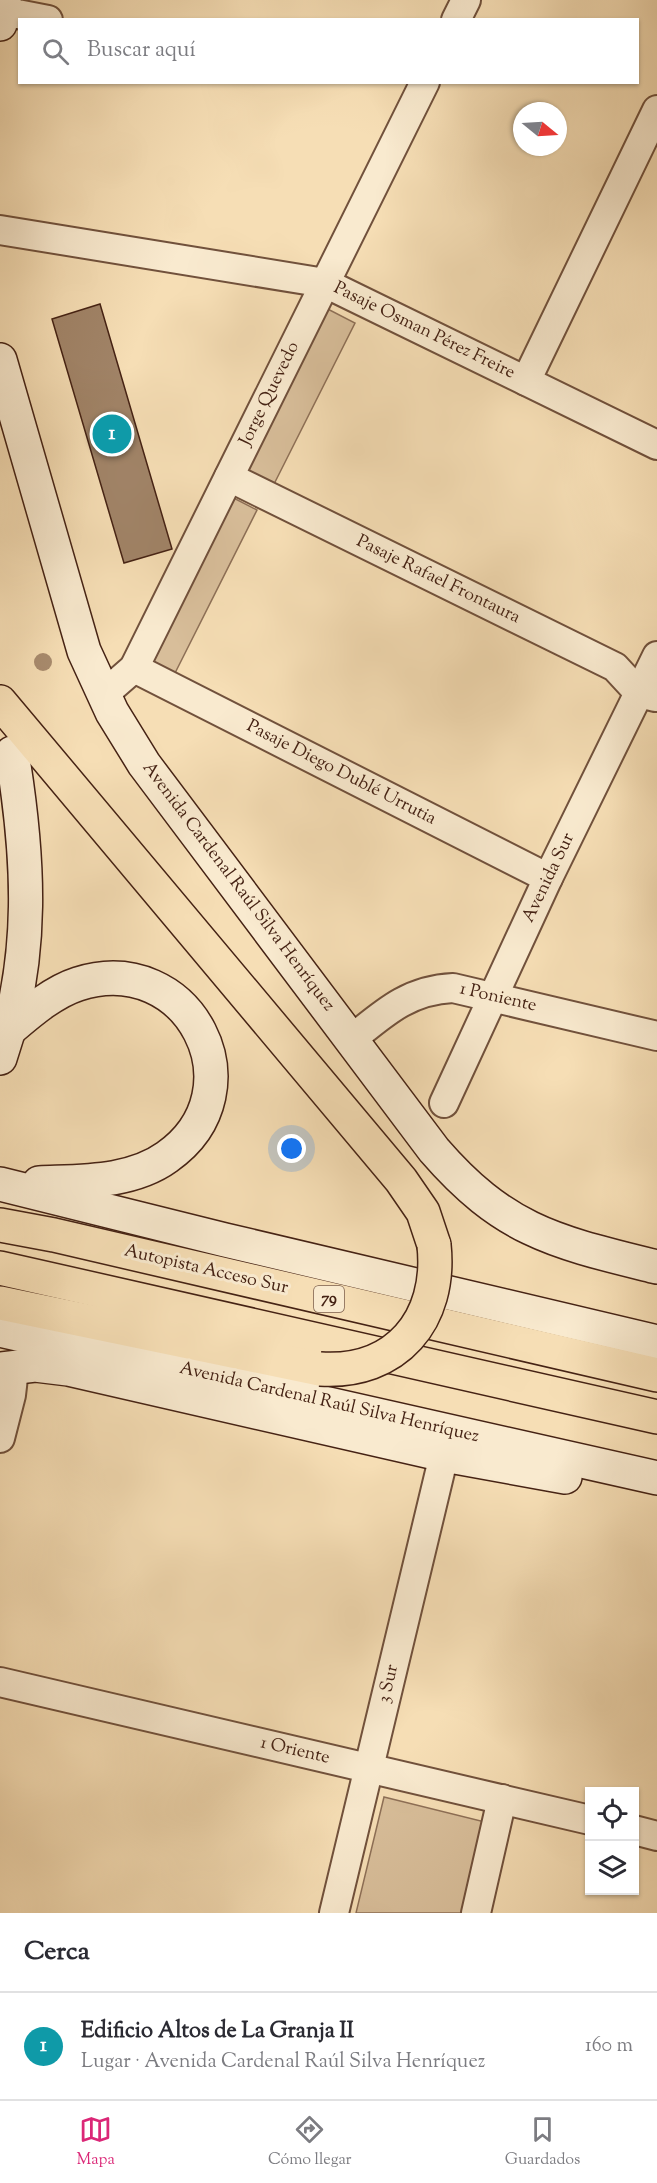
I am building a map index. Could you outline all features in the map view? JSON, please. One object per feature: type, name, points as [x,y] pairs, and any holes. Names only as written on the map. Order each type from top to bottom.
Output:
[{"type":"highway","points":[[0,702],[401,1180],[423,1212],[434,1245],[436,1264],[430,1300],[412,1334],[399,1347],[370,1364],[354,1368],[320,1369],[0,1303]]},
{"type":"highway","name":"Autopista Acceso Sur","points":[[0,1225],[54,1235],[657,1375]]},
{"type":"highway","name":"79","points":[[0,1268],[657,1417]]},
{"type":"main road","name":"Avenida Cardenal Raúl Silva Henríquez","points":[[0,360],[76,629],[103,695],[144,764],[434,1150],[481,1198],[514,1221],[547,1237],[657,1267]]},
{"type":"main road","points":[[5,1044],[20,984],[28,903],[24,833],[12,753]]},
{"type":"main road","points":[[2,1184],[114,1178],[149,1167],[167,1157],[195,1127],[204,1110],[210,1078],[207,1046],[190,1014],[158,989],[138,983],[109,979],[77,985],[30,1012],[5,1044]]},
{"type":"main road","points":[[2,1184],[225,1240],[657,1342]]},
{"type":"main road","name":"Avenida Cardenal Raúl Silva Henríquez","points":[[0,1330],[657,1478]]},
{"type":"main road","name":"Avenida Cardenal Raúl Silva Henríquez","points":[[7,1369],[35,1365],[68,1369],[444,1455],[558,1477],[657,1486]]},
{"type":"street","points":[[457,18],[466,0]]},
{"type":"street","points":[[2,12],[36,18]]},
{"type":"street","name":"Jorge Quevedo","points":[[103,695],[134,668],[325,283],[419,84]]},
{"type":"street","points":[[526,381],[657,110]]},
{"type":"street","name":"Pasaje Osman Pérez Freire","points":[[0,230],[325,283],[657,446]]},
{"type":"street","name":"Pasaje Rafael Frontaura","points":[[229,477],[615,667],[648,696]]},
{"type":"street","name":"Avenida Sur","points":[[444,1103],[548,878],[648,696],[657,656]]},
{"type":"street","name":"Pasaje Diego Dublé Urrutia","points":[[134,668],[548,878]]},
{"type":"street","name":"1 Poniente","points":[[352,1039],[390,1009],[420,992],[453,988],[657,1036]]},
{"type":"street","points":[[0,1438],[11,1395],[7,1369]]},
{"type":"street","name":"3 Sur","points":[[334,1913],[444,1455]]},
{"type":"street","name":"1 Oriente","points":[[0,1683],[585,1819]]},
{"type":"street","points":[[476,1913],[502,1799]]},
{"type":"street","points":[[639,1831],[657,1836]]},
{"type":"shaded area","points":[[318,304],[355,323],[270,492],[233,473]]},
{"type":"shaded area","points":[[220,491],[257,510],[172,679],[135,661]]},
{"type":"shaded area","points":[[384,1797],[485,1822],[463,1913],[356,1913]]},
{"type":"building","points":[[100,304],[172,549],[124,563],[52,319]]},
{"type":"place","name":"Edificio Altos de La Granja II","points":[[112,434]]}]
